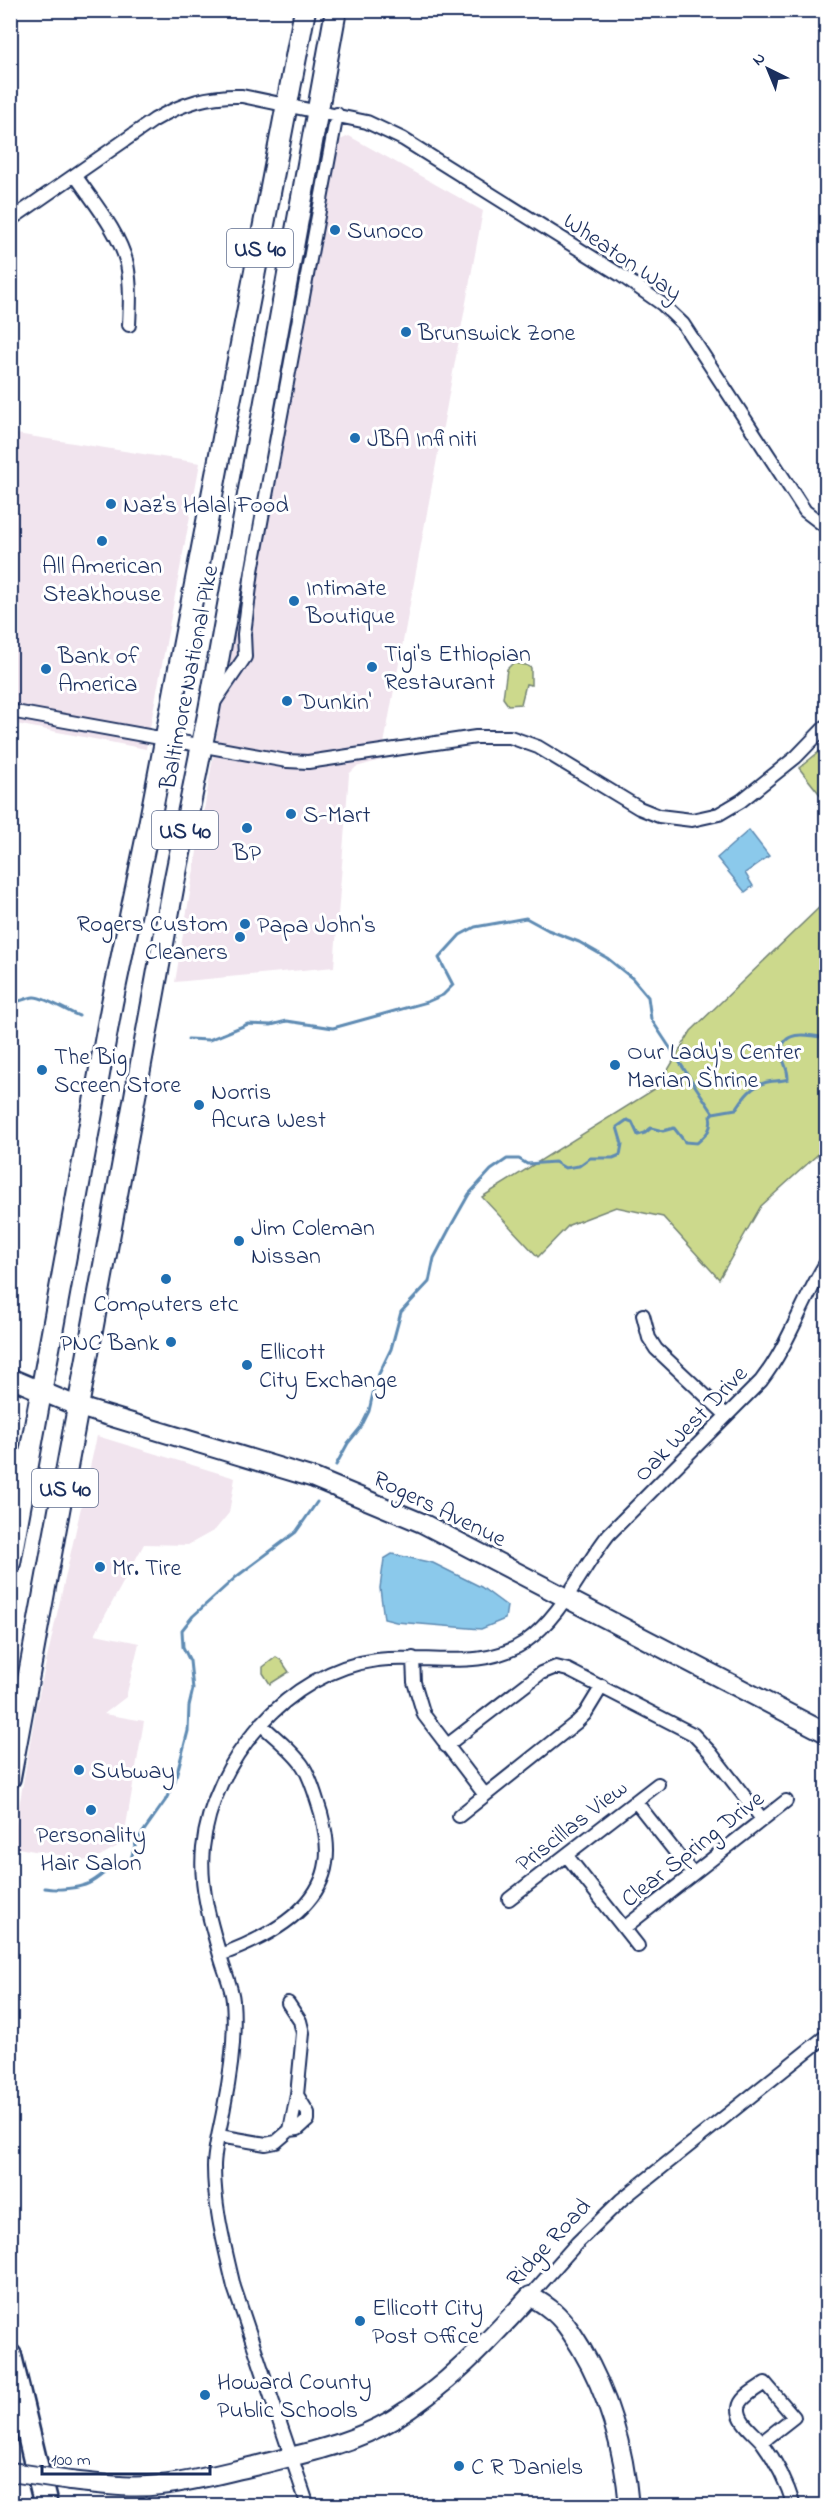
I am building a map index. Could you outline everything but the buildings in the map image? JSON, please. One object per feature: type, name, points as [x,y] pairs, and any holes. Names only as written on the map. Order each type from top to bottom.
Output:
[{"type":"highway","points":[[10,2356],[46,2505]]},
{"type":"main road","name":"Baltimore National Pike","points":[[10,1563],[112,1003],[166,738],[305,10]]},
{"type":"main road","name":"Baltimore National Pike","points":[[10,1778],[80,1407],[175,878],[209,710],[336,10]]},
{"type":"main road","name":"Rogers Avenue","points":[[10,1378],[80,1407],[291,1470],[344,1489],[422,1522],[826,1733]]},
{"type":"main road","name":"Ridge Road","points":[[11,2472],[123,2487],[160,2486],[292,2456],[357,2437],[390,2421],[415,2404],[475,2355],[530,2296]]},
{"type":"main road","points":[[530,2296],[551,2309],[573,2334],[593,2369],[608,2403],[619,2437],[629,2505]]},
{"type":"street","name":"Wheaton Way","points":[[10,220],[154,120],[189,103],[222,95],[242,96],[367,122],[403,139],[622,276],[662,304],[683,324],[805,511],[826,527]]},
{"type":"street","points":[[209,710],[244,657],[244,634],[252,571],[337,114]]},
{"type":"street","points":[[75,175],[122,249],[130,285],[129,326]]},
{"type":"street","points":[[10,711],[287,761],[308,762],[476,737],[510,737],[538,747],[639,808],[659,816],[692,820],[719,814],[741,801],[796,757],[826,726]]},
{"type":"street","name":"Oak West Drive","points":[[308,2505],[234,2287],[225,2251],[214,2166],[234,2038],[233,1998],[208,1915],[203,1848],[214,1801],[224,1775],[261,1724],[293,1696],[316,1680],[341,1668],[376,1660],[413,1658],[454,1661],[494,1656],[524,1642],[548,1621],[566,1599],[609,1534],[761,1381],[774,1364],[826,1263]]},
{"type":"street","points":[[644,1315],[649,1338],[656,1349],[726,1415]]},
{"type":"street","points":[[413,1658],[417,1698],[424,1715],[485,1795]]},
{"type":"street","points":[[446,1746],[547,1669],[556,1667],[568,1670],[602,1686],[693,1734],[710,1752],[762,1820]]},
{"type":"street","points":[[459,1815],[577,1722],[585,1714],[602,1686]]},
{"type":"street","points":[[220,1955],[248,1945],[305,1905],[317,1890],[327,1863],[323,1821],[309,1777],[291,1751],[261,1724]]},
{"type":"street","name":"Priscillas View","points":[[509,1899],[658,1784]]},
{"type":"street","name":"Clear Spring Drive","points":[[624,1928],[786,1801]]},
{"type":"street","points":[[636,1802],[692,1873]]},
{"type":"street","points":[[567,1856],[638,1946]]},
{"type":"street","points":[[219,2136],[266,2144],[276,2142],[290,2130],[297,2095],[303,2033],[300,2021],[288,2003]]},
{"type":"street","name":"Ridge Road","points":[[530,2296],[577,2243],[621,2200],[826,2036]]},
{"type":"street","points":[[762,2442],[794,2417],[765,2383],[744,2399],[739,2406],[741,2418],[762,2442],[779,2468],[794,2505]]},
{"type":"shaded area","points":[[349,136],[483,211],[381,760],[356,767],[349,774],[334,967],[175,982],[228,668],[327,146]]},
{"type":"shaded area","points":[[10,433],[200,463],[146,749],[11,723]]},
{"type":"shaded area","points":[[97,1436],[235,1478],[229,1513],[215,1530],[188,1545],[144,1544],[95,1634],[139,1643],[126,1697],[104,1714],[144,1721],[123,1843],[91,1861],[12,1847],[37,1703]]},
{"type":"green space","points":[[513,663],[531,668],[531,685],[526,684],[521,704],[508,705],[503,698],[507,669]]},
{"type":"green space","points":[[826,748],[826,802],[799,768]]},
{"type":"green space","points":[[826,901],[826,1147],[761,1206],[719,1279],[663,1217],[616,1207],[569,1225],[538,1257],[482,1197],[658,1087],[691,1031]]},
{"type":"green space","points":[[276,1657],[281,1660],[289,1672],[270,1684],[263,1673],[263,1667]]},
{"type":"water","points":[[749,830],[769,856],[745,873],[753,886],[745,892],[717,858]]},
{"type":"water","points":[[392,1554],[433,1563],[481,1587],[507,1606],[505,1619],[481,1629],[384,1619],[380,1588],[384,1559]]},
{"type":"waterway","points":[[188,1039],[209,1040],[248,1024],[271,1025],[287,1021],[333,1028],[427,1002],[443,995],[453,985],[439,958],[460,935],[475,927],[526,918],[548,930],[579,942],[607,958],[632,978],[648,997],[651,1019],[713,1113],[736,1109],[747,1094],[759,1085],[788,1079],[782,1047],[790,1037],[804,1035],[826,1038]]},
{"type":"waterway","points":[[10,1003],[38,997],[79,1016]]},
{"type":"waterway","points":[[336,1465],[369,1411],[376,1380],[391,1349],[401,1312],[429,1282],[434,1258],[452,1224],[469,1194],[491,1170],[507,1159],[519,1159],[527,1164],[555,1162],[565,1168],[579,1166],[590,1158],[613,1158],[620,1155],[622,1144],[617,1127],[627,1120],[632,1122],[638,1135],[651,1128],[663,1131],[674,1128],[685,1142],[697,1143],[708,1131],[710,1116],[713,1113]]},
{"type":"waterway","points":[[45,1888],[65,1889],[80,1886],[91,1883],[107,1871],[125,1868],[131,1859],[136,1842],[165,1801],[175,1781],[188,1731],[189,1706],[193,1689],[190,1661],[183,1647],[182,1630],[193,1616],[236,1577],[296,1532],[317,1502]]},
{"type":"place","name":"Sunoco","points":[[335,230]]},
{"type":"place","name":"Brunswick Zone","points":[[406,332]]},
{"type":"place","name":"JBA Infiniti","points":[[355,438]]},
{"type":"place","name":"Naz's Halal Food","points":[[111,504]]},
{"type":"place","name":"All American Steakhouse","points":[[102,541]]},
{"type":"place","name":"Intimate Boutique","points":[[294,601]]},
{"type":"place","name":"Tigi's Ethiopian Restaurant","points":[[372,667]]},
{"type":"place","name":"Bank of America","points":[[46,669]]},
{"type":"place","name":"Dunkin'","points":[[287,701]]},
{"type":"place","name":"S-Mart","points":[[291,814]]},
{"type":"place","name":"BP","points":[[247,828]]},
{"type":"place","name":"Papa John's","points":[[245,924]]},
{"type":"place","name":"Rogers Custom Cleaners","points":[[240,937]]},
{"type":"place","name":"Our Lady's Center Marian Shrine","points":[[615,1065]]},
{"type":"place","name":"The Big Screen Store","points":[[42,1070]]},
{"type":"place","name":"Norris Acura West","points":[[199,1105]]},
{"type":"place","name":"Jim Coleman Nissan","points":[[239,1241]]},
{"type":"place","name":"Computers etc","points":[[166,1279]]},
{"type":"place","name":"PNC Bank","points":[[171,1342]]},
{"type":"place","name":"Ellicott City Exchange","points":[[247,1365]]},
{"type":"place","name":"Mr. Tire","points":[[100,1567]]},
{"type":"place","name":"Subway","points":[[79,1770]]},
{"type":"place","name":"Personality Hair Salon","points":[[91,1810]]},
{"type":"place","name":"Ellicott City Post Office","points":[[360,2321]]},
{"type":"place","name":"Howard County Public Schools","points":[[205,2395]]},
{"type":"place","name":"C R Daniels","points":[[459,2466]]}]
